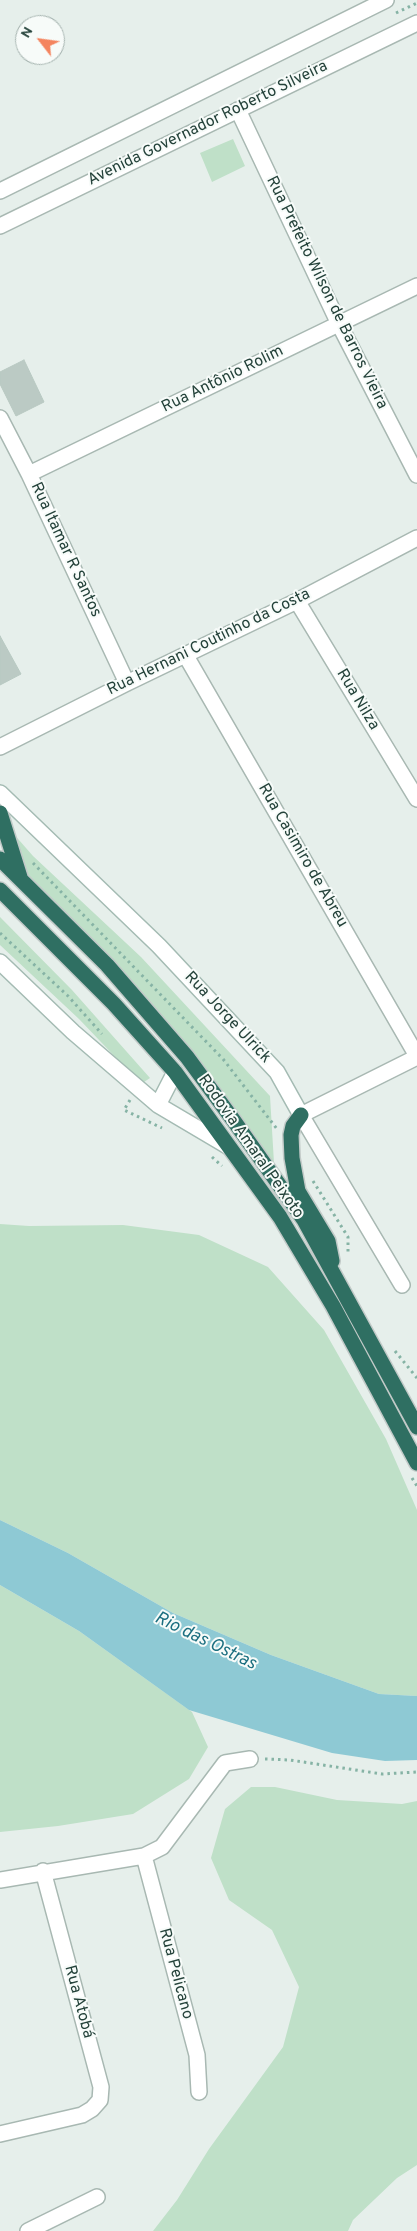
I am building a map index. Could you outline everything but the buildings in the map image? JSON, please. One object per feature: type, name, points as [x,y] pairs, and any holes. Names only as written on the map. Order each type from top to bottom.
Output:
[{"type":"highway","points":[[0,813],[21,878]]},
{"type":"highway","name":"Rodovia Amaral Peixoto","points":[[0,859],[106,964],[187,1057],[304,1220],[417,1427]]},
{"type":"highway","name":"Rodovia Amaral Peixoto","points":[[0,890],[114,1004],[175,1072],[285,1225],[333,1306],[412,1466]]},
{"type":"highway","points":[[301,1115],[293,1126],[291,1135],[292,1158],[298,1191],[328,1241],[334,1272]]},
{"type":"street","name":"Avenida Governador Roberto Silveira","points":[[0,191],[386,0]]},
{"type":"street","name":"Avenida Governador Roberto Silveira","points":[[0,226],[417,23]]},
{"type":"street","name":"Rua Prefeito Wilson de Barros Vieira","points":[[238,110],[339,324],[417,475]]},
{"type":"street","name":"Rua Antônio Rolim","points":[[29,474],[417,286]]},
{"type":"street","name":"Rua Itamar R Santos","points":[[0,418],[29,474],[127,683]]},
{"type":"street","name":"Rua Hernani Coutinho da Costa","points":[[0,747],[297,601],[417,538]]},
{"type":"street","name":"Rua Nilza","points":[[297,601],[417,799]]},
{"type":"street","name":"Rua Casimiro de Abreu","points":[[186,656],[417,1057]]},
{"type":"street","name":"Rua Jorge Ulrick","points":[[0,793],[166,953],[277,1072],[402,1285]]},
{"type":"street","points":[[0,962],[73,1032],[158,1105],[229,1147]]},
{"type":"street","points":[[301,1115],[417,1057]]},
{"type":"street","points":[[158,1105],[175,1072]]},
{"type":"street","points":[[0,1880],[144,1856],[162,1846],[224,1763],[250,1758]]},
{"type":"street","name":"Rua Pelicano","points":[[144,1856],[196,2055],[199,2092]]},
{"type":"street","name":"Rua Atobá","points":[[0,2134],[72,2117],[92,2108],[100,2100],[101,2087],[43,1872]]},
{"type":"street","points":[[28,2231],[97,2197]]},
{"type":"path","points":[[0,932],[68,996],[105,1037]]},
{"type":"path","points":[[137,1087],[124,1110],[149,1123],[168,1129]]},
{"type":"path","points":[[211,1155],[224,1168]]},
{"type":"path","points":[[412,1466],[417,1486]]},
{"type":"path","points":[[250,1758],[290,1760],[382,1774],[417,1772]]},
{"type":"green space","points":[[233,139],[245,166],[212,182],[200,153]]},
{"type":"green space","points":[[12,832],[33,856],[141,957],[270,1096],[274,1163],[173,1030],[118,967],[28,876]]},
{"type":"green space","points":[[0,917],[72,990],[150,1078],[141,1084],[79,1019],[0,945]]},
{"type":"green space","points":[[0,1224],[29,1226],[123,1225],[199,1235],[268,1267],[324,1330],[386,1439],[417,1510],[417,1696],[379,1694],[271,1655],[173,1613],[68,1553],[0,1520]]},
{"type":"green space","points":[[0,1585],[79,1631],[192,1712],[208,1747],[189,1779],[133,1814],[58,1826],[0,1832]]},
{"type":"green space","points":[[251,1787],[275,1787],[337,1800],[402,1804],[417,1801],[417,2165],[397,2178],[353,2220],[348,2231],[153,2231],[177,2200],[209,2149],[283,2047],[299,1987],[272,1930],[229,1900],[211,1858],[225,1809]]},
{"type":"water","name":"Rio das Ostras","points":[[0,1520],[68,1553],[173,1613],[271,1655],[379,1694],[417,1696],[417,1760],[385,1761],[332,1753],[189,1710],[79,1631],[0,1585]]}]
